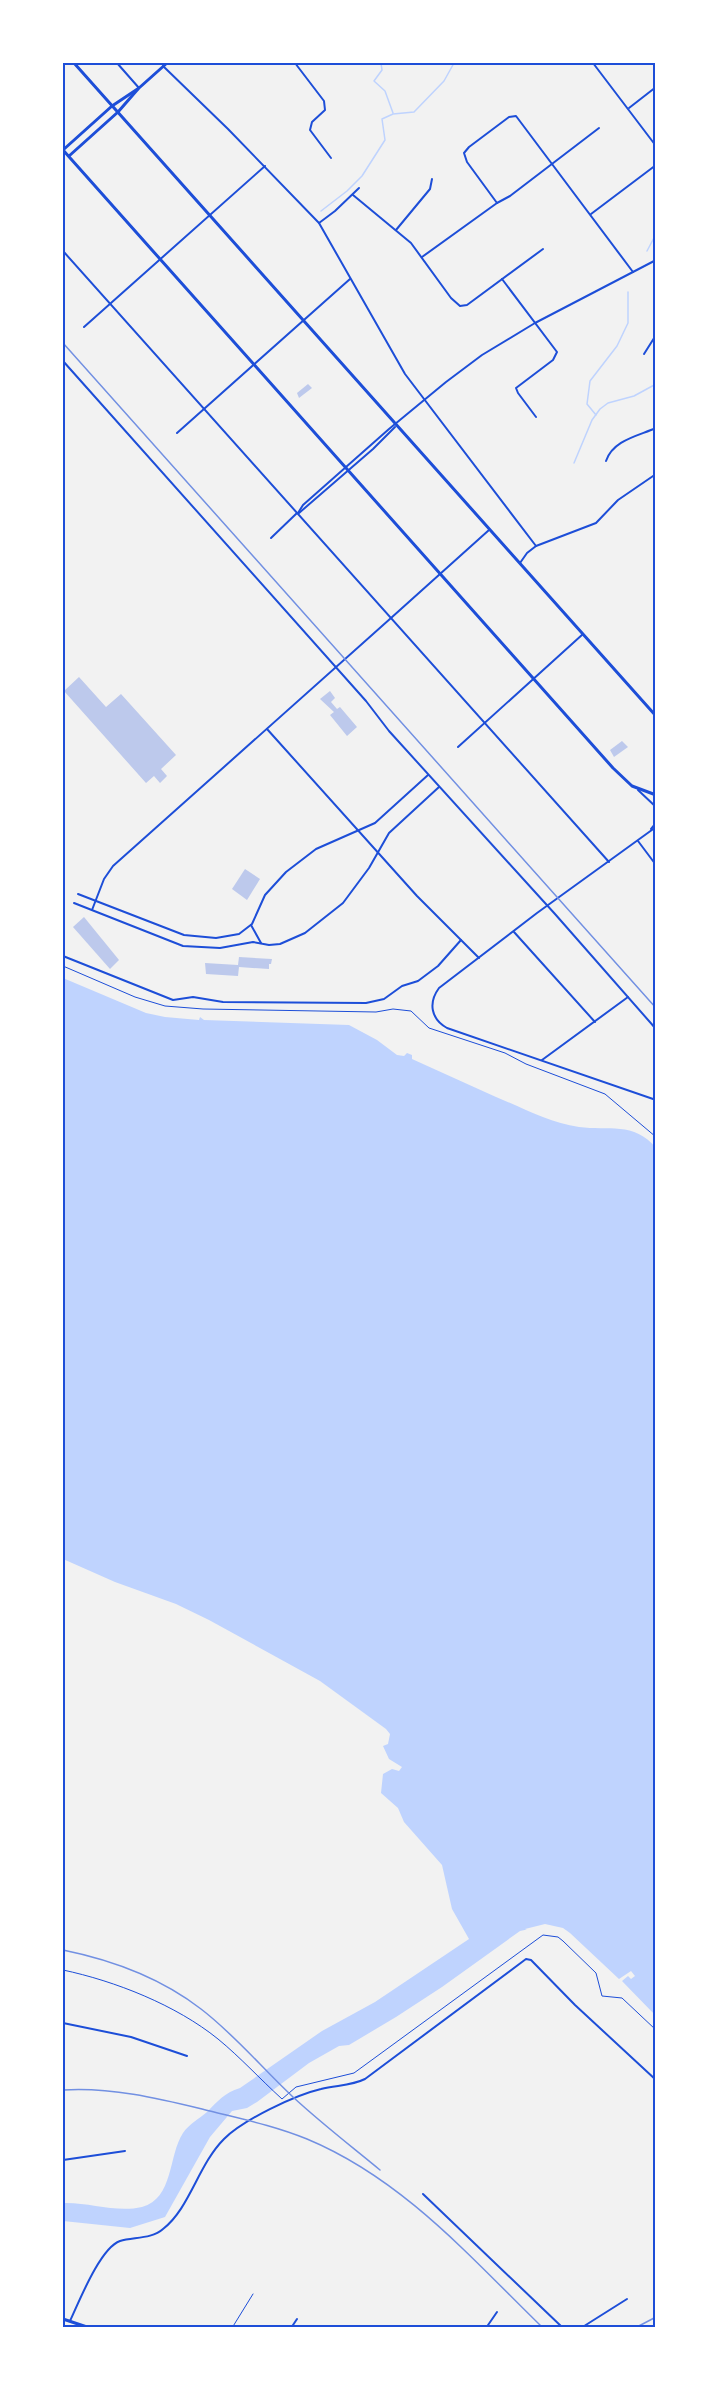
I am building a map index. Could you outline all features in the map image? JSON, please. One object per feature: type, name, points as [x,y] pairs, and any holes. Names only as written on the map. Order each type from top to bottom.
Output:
[{"type":"main road","points":[[74,63],[656,716]]},
{"type":"main road","points":[[69,156],[118,112],[139,88],[167,63]]},
{"type":"main road","points":[[139,88],[112,106],[63,150],[613,768],[638,789],[656,795]]},
{"type":"main road","points":[[63,2319],[90,2328]]},
{"type":"street","points":[[117,63],[139,88]]},
{"type":"street","points":[[295,63],[324,101],[325,110],[312,122],[310,130],[331,158]]},
{"type":"street","points":[[593,63],[656,146]]},
{"type":"street","points":[[163,66],[265,166],[319,223],[390,351],[424,400],[536,546]]},
{"type":"street","points":[[628,108],[656,87]]},
{"type":"street","points":[[497,203],[464,155],[469,147],[509,117],[516,116],[633,272]]},
{"type":"street","points":[[422,257],[510,196],[599,128]]},
{"type":"street","points":[[63,160],[69,156]]},
{"type":"street","points":[[591,214],[656,165]]},
{"type":"street","points":[[84,327],[265,166]]},
{"type":"street","points":[[396,230],[430,189],[432,179]]},
{"type":"street","points":[[319,223],[359,188]]},
{"type":"street","points":[[353,195],[396,230],[422,257],[451,298],[460,306],[467,305],[543,249]]},
{"type":"street","points":[[63,251],[609,862]]},
{"type":"street","points":[[271,538],[303,505],[392,433],[396,425],[424,400],[482,355],[535,323],[656,260]]},
{"type":"street","points":[[177,433],[350,278]]},
{"type":"street","points":[[502,279],[557,355],[554,360],[516,388],[536,417]]},
{"type":"street","points":[[644,354],[656,335]]},
{"type":"street","points":[[63,362],[335,667],[439,788],[656,1029]]},
{"type":"street","points":[[606,461],[609,453],[616,446],[656,428]]},
{"type":"street","points":[[520,563],[526,553],[536,546],[596,523],[618,500],[656,474]]},
{"type":"street","points":[[92,910],[104,879],[113,866],[490,529]]},
{"type":"street","points":[[458,747],[583,634]]},
{"type":"street","points":[[267,729],[376,851],[479,958]]},
{"type":"street","points":[[78,894],[192,937],[229,937],[239,934],[251,925],[265,895],[286,872],[316,849],[375,823],[428,775]]},
{"type":"street","points":[[74,903],[183,945],[220,948],[245,942],[280,944],[305,933],[324,920],[342,903],[357,886],[388,833],[439,788]]},
{"type":"street","points":[[638,789],[656,807]]},
{"type":"street","points":[[656,825],[650,832],[439,988],[432,1000],[436,1019],[447,1028],[656,1100]]},
{"type":"street","points":[[638,841],[656,865]]},
{"type":"street","points":[[251,925],[261,943]]},
{"type":"street","points":[[514,932],[595,1022]]},
{"type":"street","points":[[63,956],[173,1000],[193,997],[234,1002],[366,1003],[384,999],[402,986],[418,981],[438,966],[461,940]]},
{"type":"street","points":[[542,1060],[628,997]]},
{"type":"street","points":[[70,2321],[88,2283],[108,2249],[117,2242],[161,2231],[171,2222],[206,2161],[234,2130],[295,2098],[320,2089],[356,2083],[365,2079],[526,1959],[533,1962],[575,2005],[656,2080]]},
{"type":"street","points":[[63,2023],[131,2037],[187,2056]]},
{"type":"street","points":[[63,2160],[125,2151]]},
{"type":"street","points":[[423,2194],[563,2328]]},
{"type":"street","points":[[581,2328],[627,2300]]},
{"type":"street","points":[[486,2328],[497,2312]]},
{"type":"street","points":[[291,2328],[297,2319]]},
{"type":"lane","points":[[232,2328],[253,2294]]},
{"type":"path","points":[[63,966],[135,997],[165,1006],[203,1009],[376,1012],[398,1009],[411,1011],[429,1028],[505,1053],[525,1064],[604,1094],[656,1137]]},
{"type":"path","points":[[63,1970],[116,1985],[157,2003],[211,2034],[282,2099],[296,2087],[354,2073],[543,1935],[558,1937],[596,1972],[602,1996],[622,1998],[656,2030]]},
{"type":"water","points":[[63,978],[146,1013],[165,1017],[349,1025],[377,1040],[397,1055],[404,1056],[407,1053],[412,1055],[412,1059],[537,1115],[579,1127],[630,1131],[639,1134],[656,1148],[656,2016],[602,1970],[567,1932],[548,1925],[520,1931],[396,2017],[349,2045],[339,2046],[309,2063],[247,2108],[232,2111],[210,2137],[165,2217],[130,2228],[63,2221],[63,2203],[132,2209],[152,2202],[165,2186],[178,2142],[183,2133],[222,2098],[322,2031],[375,2002],[469,1939],[452,1909],[442,1865],[404,1822],[398,1808],[381,1793],[383,1774],[392,1769],[399,1771],[402,1767],[389,1759],[383,1746],[388,1744],[390,1734],[386,1729],[320,1681],[209,1620],[176,1604],[115,1582],[63,1559]]},
{"type":"pier","points":[[545,1924],[563,1928],[570,1933],[619,1979],[631,1971],[635,1976],[631,1979],[628,1976],[622,1981],[656,2016],[656,2019],[627,1994],[604,1986],[594,1963],[565,1935],[553,1929],[529,1931],[525,1929]]},
{"type":"building","points":[[308,384],[312,388],[299,398],[297,393]]},
{"type":"building","points":[[79,677],[106,707],[121,694],[176,755],[161,769],[167,776],[160,783],[154,776],[146,783],[64,691]]},
{"type":"building","points":[[330,691],[335,698],[331,702],[337,709],[340,707],[357,727],[347,736],[330,715],[334,712],[320,699]]},
{"type":"building","points":[[622,741],[628,747],[614,757],[610,750]]},
{"type":"building","points":[[245,869],[260,879],[247,900],[232,889]]},
{"type":"building","points":[[84,917],[119,960],[110,969],[73,927]]},
{"type":"building","points":[[239,957],[272,959],[269,969],[239,967],[238,976],[206,974],[205,963],[238,965]]},
{"type":"waterway","points":[[381,63],[382,70],[374,81],[385,91],[393,113]]},
{"type":"waterway","points":[[321,211],[362,176],[385,140],[382,119],[393,114],[414,112],[444,81],[454,63]]},
{"type":"waterway","points":[[647,251],[656,234]]},
{"type":"waterway","points":[[596,415],[587,404],[590,381],[617,346],[628,323],[628,292]]},
{"type":"waterway","points":[[574,463],[592,420],[600,409],[608,403],[634,396],[656,384]]},
{"type":"railway","points":[[63,343],[656,1008]]},
{"type":"railway","points":[[63,1950],[118,1965],[153,1979],[186,1998],[225,2029],[304,2107],[380,2170]]},
{"type":"railway","points":[[63,2090],[116,2092],[185,2105],[281,2130],[307,2139],[342,2156],[374,2175],[434,2222],[543,2328]]},
{"type":"railway","points":[[635,2328],[656,2317]]}]
